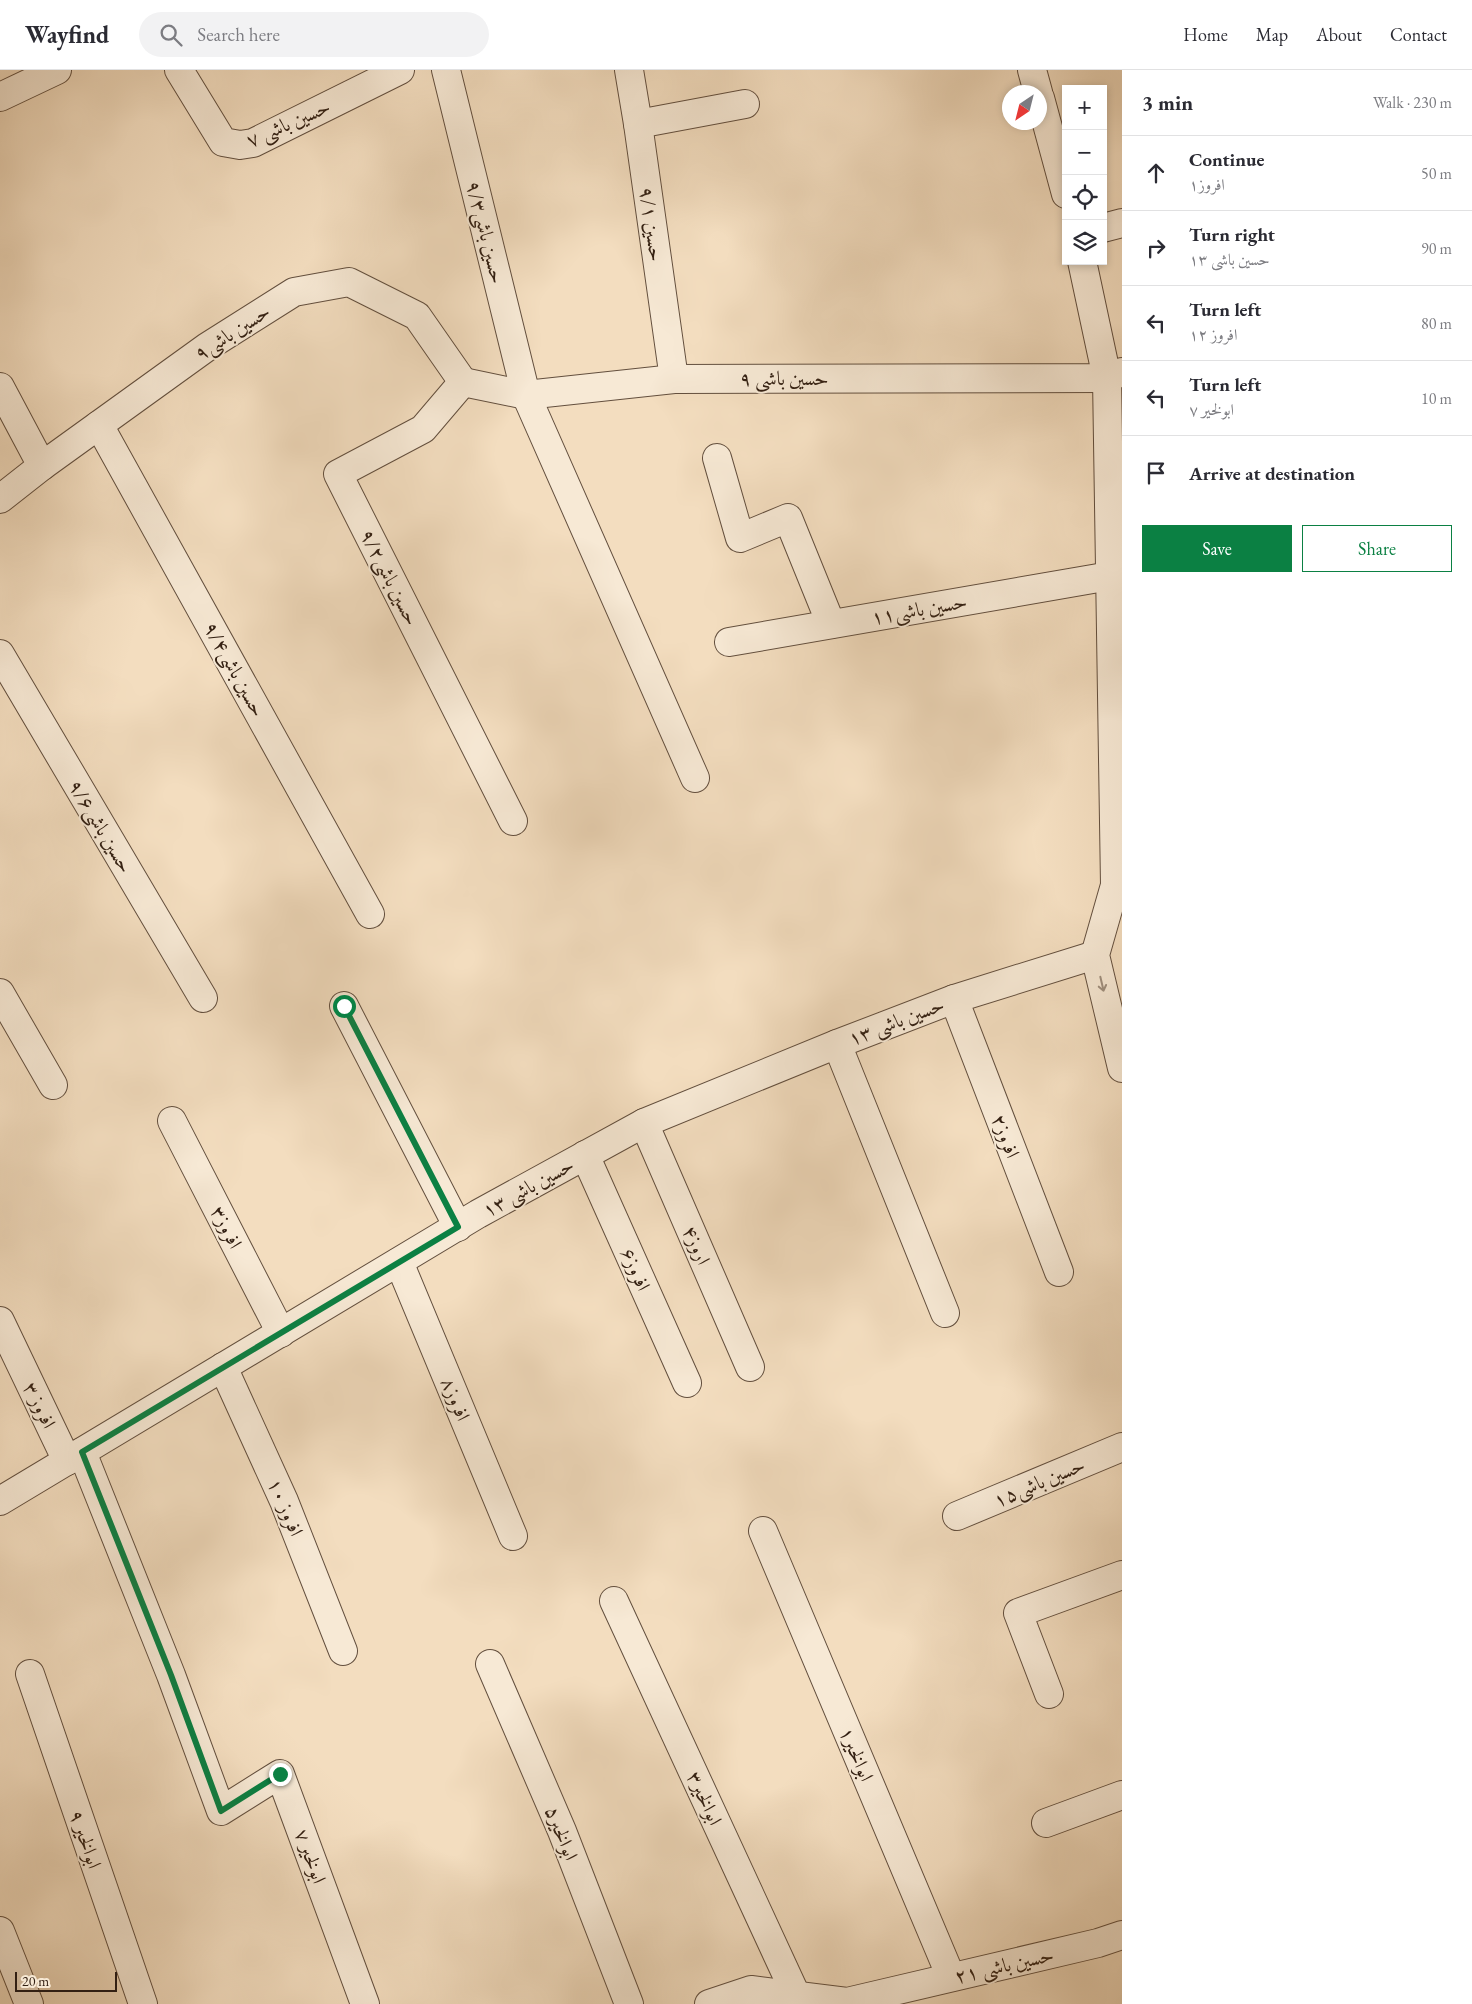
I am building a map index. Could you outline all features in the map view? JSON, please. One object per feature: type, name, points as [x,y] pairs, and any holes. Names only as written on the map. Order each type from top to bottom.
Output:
[{"type":"street","points":[[0,97],[56,70]]},
{"type":"street","name":"حسین باشی ۷","points":[[179,70],[223,142],[240,145],[253,143],[400,70]]},
{"type":"street","name":"حسین باشی۹/۳","points":[[446,70],[526,395]]},
{"type":"street","name":"حسین ۹/۱","points":[[629,70],[674,379]]},
{"type":"street","points":[[1032,70],[1036,85]]},
{"type":"street","points":[[638,124],[745,104]]},
{"type":"street","points":[[1047,124],[1062,179]]},
{"type":"street","points":[[1107,227],[1122,223]]},
{"type":"street","points":[[1083,265],[1114,375],[1110,576],[1119,884],[1095,955],[1122,1068]]},
{"type":"street","name":"حسین باشی۹","points":[[0,499],[42,466],[207,347],[294,292],[348,282],[417,316],[463,382]]},
{"type":"street","name":"حسین باشی ۹","points":[[463,382],[526,395],[674,379],[1114,375]]},
{"type":"street","name":"حسین باشی۹/۲","points":[[463,382],[423,428],[338,474],[513,822]]},
{"type":"street","points":[[0,387],[42,466]]},
{"type":"street","points":[[526,395],[695,778]]},
{"type":"street","name":"حسین باشی۹/۴","points":[[99,425],[370,914]]},
{"type":"street","points":[[717,458],[740,538],[788,518],[831,624]]},
{"type":"street","name":"حسین باشی۱۱","points":[[729,642],[1110,576]]},
{"type":"street","name":"حسین باشی۹/۶","points":[[0,654],[203,998]]},
{"type":"street","name":"حسین باشی ۱۳","points":[[0,1501],[458,1227],[644,1123],[837,1044],[954,999],[1095,955]]},
{"type":"street","points":[[0,993],[53,1085]]},
{"type":"street","name":"افروز۲","points":[[954,999],[1059,1272]]},
{"type":"street","points":[[344,1006],[458,1227]]},
{"type":"street","points":[[837,1044],[945,1313]]},
{"type":"street","name":"افروز۳","points":[[172,1120],[281,1333]]},
{"type":"street","name":"اروز۴","points":[[644,1123],[750,1367]]},
{"type":"street","name":"افروز۶","points":[[585,1155],[687,1383]]},
{"type":"street","name":"افروز۸","points":[[399,1262],[513,1536]]},
{"type":"street","name":"افروز ۳","points":[[0,1321],[74,1456],[171,1675],[221,1811]]},
{"type":"street","name":"افروز ۱۰","points":[[224,1367],[284,1501],[343,1650]]},
{"type":"street","name":"حسین باشی۱۵","points":[[957,1516],[1122,1447]]},
{"type":"street","name":"ابوالخیر۱","points":[[763,1531],[951,1977]]},
{"type":"street","points":[[1049,1694],[1018,1613],[1122,1574]]},
{"type":"street","name":"ابوالخیر۳","points":[[614,1601],[796,1995]]},
{"type":"street","name":"ابوالخیر۵","points":[[490,1664],[562,1831],[629,2004]]},
{"type":"street","name":"ابوالخیر ۹","points":[[30,1674],[143,2004]]},
{"type":"street","name":"ابولخیر ۷","points":[[221,1811],[280,1774],[365,2004]]},
{"type":"street","points":[[1046,1823],[1122,1794]]},
{"type":"street","points":[[0,1931],[29,2004]]},
{"type":"street","name":"حسین باشی ۲۱","points":[[709,2004],[753,1997],[796,1995],[847,2002],[1098,1943],[1122,1935]]},
{"type":"route","points":[[280,1774],[221,1811],[171,1675],[82,1452],[458,1227],[344,1006]]}]
